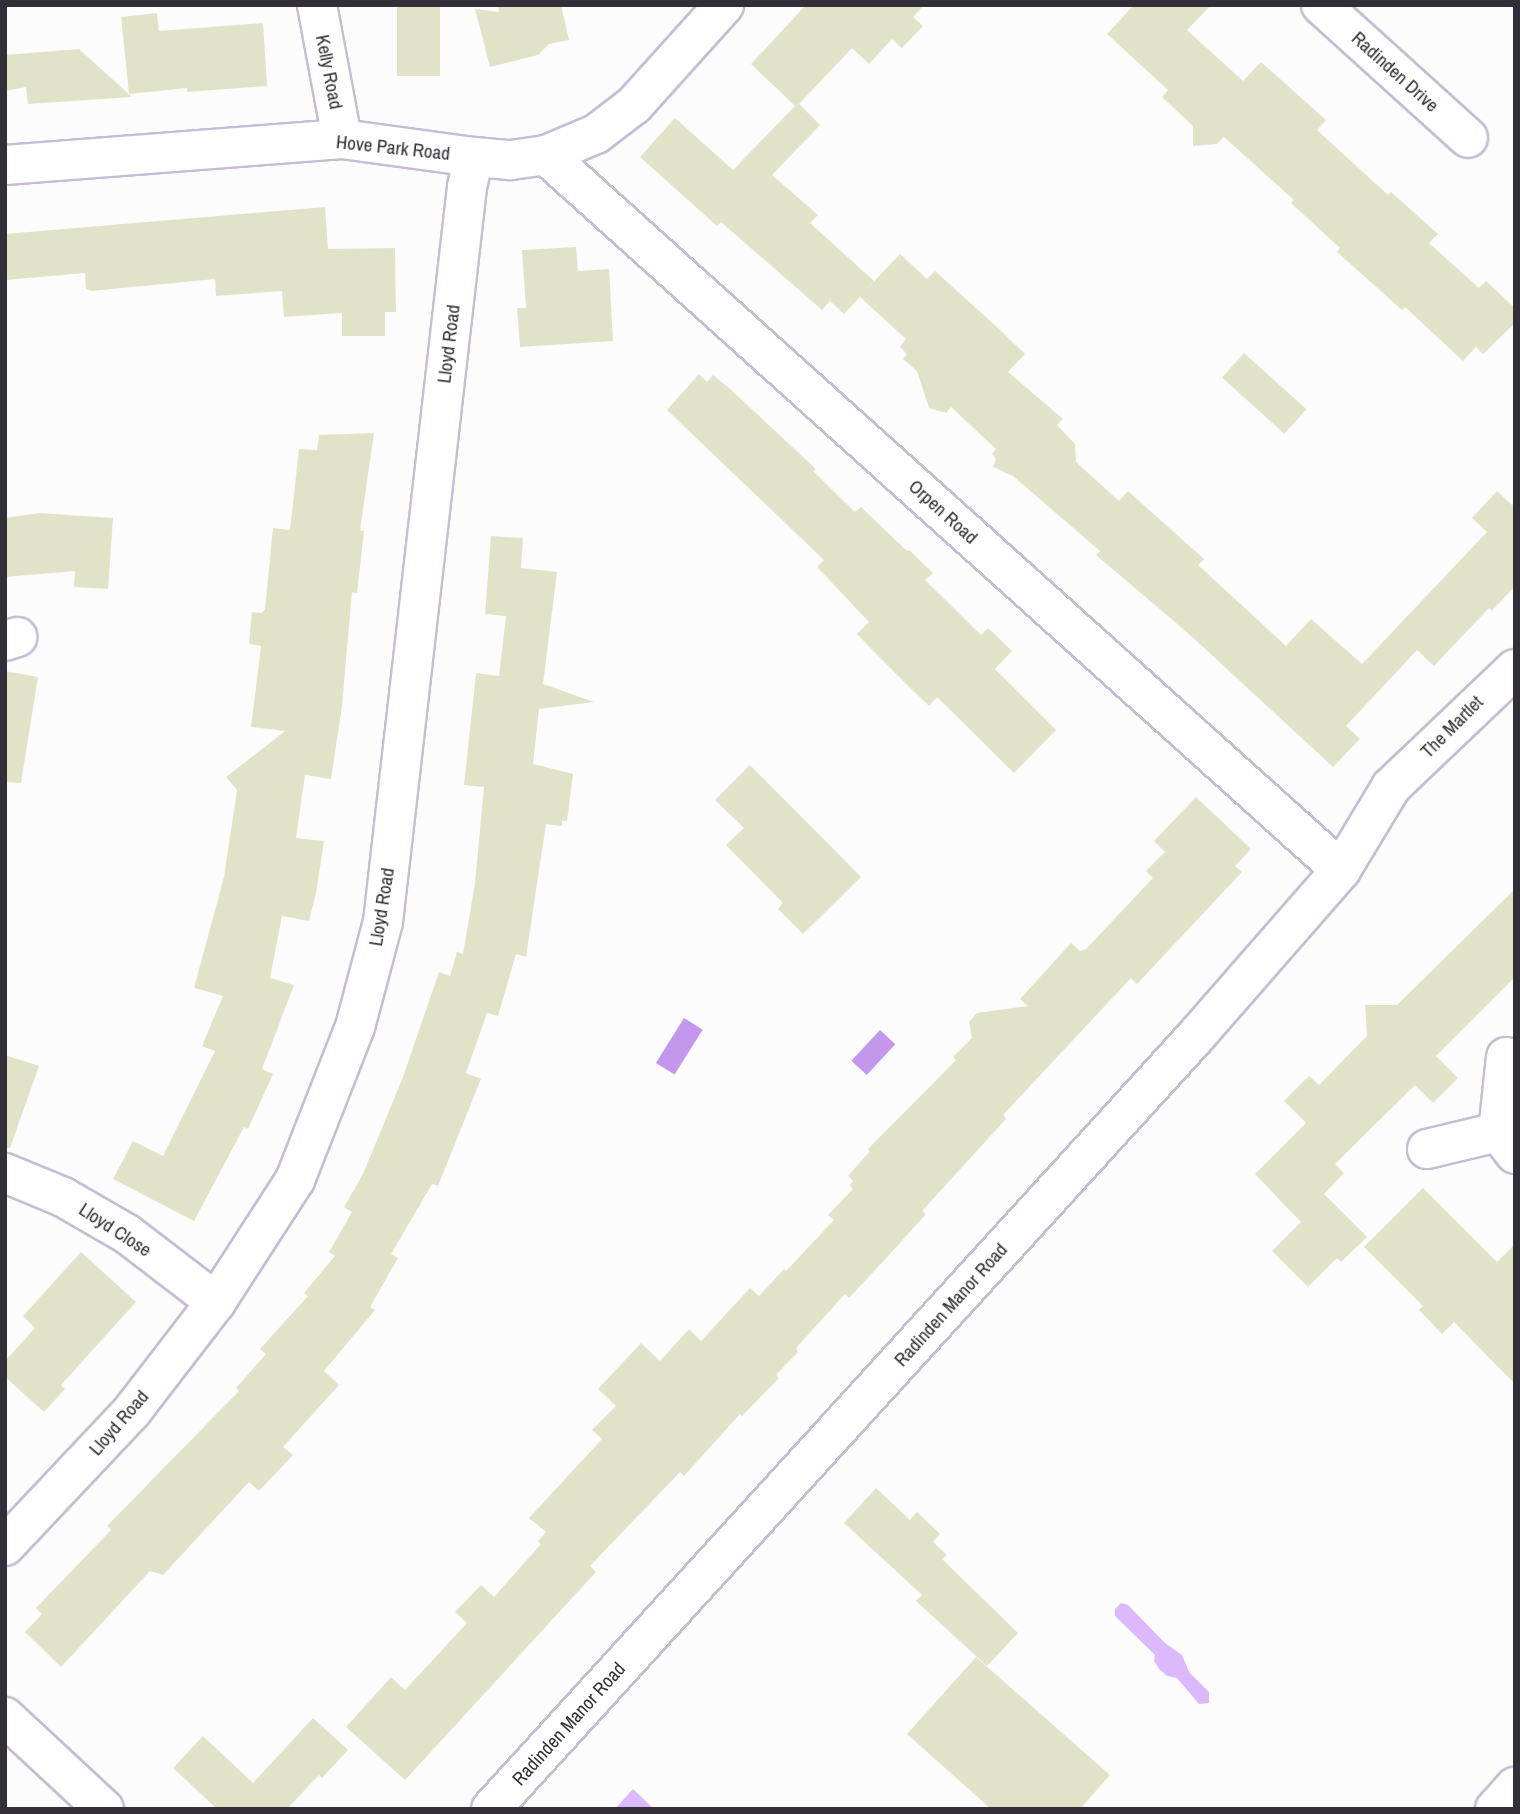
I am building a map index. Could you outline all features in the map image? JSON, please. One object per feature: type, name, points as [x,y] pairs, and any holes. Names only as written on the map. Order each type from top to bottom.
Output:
[{"type":"street","name":"Kelly Road","points":[[317,5],[342,139]]},
{"type":"street","name":"Hove Park Road","points":[[5,165],[342,139],[474,158],[511,160],[545,155],[596,134],[634,105],[724,5]]},
{"type":"street","name":"Radinden Drive","points":[[1321,5],[1468,138]]},
{"type":"street","name":"Orpen Road","points":[[545,155],[1341,870]]},
{"type":"street","name":"Lloyd Road","points":[[5,1546],[131,1411],[216,1302],[295,1180],[355,1027],[383,922],[467,187],[474,158]]},
{"type":"street","name":"The Martlet","points":[[1391,787],[1515,669]]},
{"type":"street","name":"Radinden Manor Road","points":[[491,1809],[1197,1035],[1341,870],[1391,787]]},
{"type":"street","points":[[1427,1149],[1507,1143],[1506,1057]]},
{"type":"street","name":"Lloyd Close","points":[[5,1173],[63,1197],[127,1234],[216,1302]]},
{"type":"street","points":[[5,1717],[104,1809]]},
{"type":"street","points":[[1495,1809],[1515,1787]]},
{"type":"shaded area","points":[[684,1018],[703,1030],[675,1075],[656,1063]]},
{"type":"shaded area","points":[[880,1030],[895,1044],[867,1075],[851,1061]]},
{"type":"shaded area","points":[[1121,1603],[1128,1605],[1165,1643],[1182,1655],[1189,1672],[1209,1692],[1209,1703],[1199,1704],[1177,1678],[1167,1676],[1159,1669],[1154,1661],[1155,1655],[1115,1616],[1115,1609]]},
{"type":"shaded area","points":[[633,1789],[654,1809],[615,1809]]},
{"type":"building","points":[[397,5],[440,5],[440,76],[397,76]]},
{"type":"building","points":[[498,5],[561,5],[569,40],[549,44],[538,55],[490,67],[475,9],[499,12]]},
{"type":"building","points":[[806,5],[924,5],[913,17],[923,26],[902,48],[892,39],[869,64],[852,48],[799,104],[820,125],[772,175],[818,215],[810,223],[874,281],[863,293],[900,254],[927,279],[935,271],[998,328],[1025,354],[1008,372],[1063,419],[1057,425],[1075,444],[1076,462],[1119,501],[1128,491],[1204,559],[1198,565],[1286,646],[1311,619],[1362,664],[1487,532],[1472,518],[1497,491],[1512,505],[1515,502],[1515,586],[1492,611],[1489,608],[1434,666],[1417,650],[1346,726],[1360,739],[1333,767],[1189,634],[1096,555],[1100,551],[1013,476],[993,467],[996,459],[992,454],[996,449],[951,407],[946,413],[929,408],[917,371],[903,359],[907,354],[900,347],[906,339],[860,297],[844,314],[830,301],[822,310],[721,222],[717,226],[640,157],[675,118],[733,170],[795,106],[751,64]]},
{"type":"building","points":[[1134,5],[1211,5],[1187,30],[1243,81],[1261,62],[1326,120],[1317,130],[1388,195],[1391,192],[1438,234],[1429,243],[1479,288],[1486,281],[1515,308],[1515,323],[1483,354],[1476,347],[1463,361],[1405,307],[1402,310],[1337,252],[1340,248],[1291,203],[1294,200],[1224,137],[1217,144],[1193,146],[1193,126],[1162,97],[1168,90],[1107,34]]},
{"type":"building","points":[[157,13],[159,31],[263,23],[267,86],[187,92],[187,88],[129,94],[121,17]]},
{"type":"building","points":[[79,49],[132,97],[28,104],[26,87],[5,91],[5,55]]},
{"type":"building","points":[[325,207],[328,249],[395,248],[396,312],[385,312],[385,336],[342,336],[342,313],[284,317],[282,291],[216,296],[215,279],[91,291],[86,289],[85,273],[5,280],[5,234]]},
{"type":"building","points":[[576,247],[578,271],[609,269],[613,341],[520,347],[517,308],[526,308],[522,250]]},
{"type":"building","points":[[1244,353],[1306,409],[1284,434],[1222,378]]},
{"type":"building","points":[[699,374],[707,382],[713,375],[729,388],[816,469],[813,471],[855,512],[861,507],[933,573],[925,580],[981,635],[988,628],[1012,651],[995,669],[1056,730],[1014,773],[937,697],[929,706],[857,634],[869,622],[817,567],[824,560],[667,410]]},
{"type":"building","points":[[374,433],[360,530],[364,531],[357,593],[352,592],[342,706],[331,779],[305,775],[296,838],[324,841],[316,893],[309,921],[282,916],[270,978],[294,985],[262,1069],[273,1074],[248,1129],[244,1127],[194,1221],[113,1179],[133,1141],[163,1156],[215,1051],[202,1046],[223,996],[194,988],[224,877],[237,790],[226,777],[285,731],[251,727],[261,646],[249,644],[252,612],[262,613],[265,609],[273,528],[290,530],[299,449],[317,450],[319,435]]},
{"type":"building","points":[[40,513],[113,518],[108,589],[74,587],[75,571],[5,577],[5,518]]},
{"type":"building","points":[[491,536],[523,538],[521,568],[557,572],[543,684],[594,702],[539,709],[533,764],[573,774],[567,821],[562,821],[562,826],[546,824],[526,957],[516,954],[498,1016],[487,1013],[466,1073],[481,1079],[438,1186],[432,1184],[391,1254],[398,1258],[370,1307],[375,1310],[324,1371],[339,1385],[283,1447],[293,1455],[259,1491],[249,1482],[163,1575],[150,1571],[61,1667],[25,1632],[42,1614],[36,1608],[111,1530],[107,1526],[239,1391],[236,1388],[266,1354],[260,1349],[308,1296],[304,1293],[335,1256],[329,1252],[352,1212],[344,1207],[363,1174],[403,1077],[439,972],[450,976],[457,952],[463,954],[475,883],[484,787],[464,785],[476,673],[499,676],[506,616],[485,614]]},
{"type":"building","points":[[5,671],[38,677],[21,783],[5,782]]},
{"type":"building","points":[[750,765],[861,877],[803,934],[778,909],[783,903],[726,845],[744,828],[715,800]]},
{"type":"building","points":[[1196,797],[1251,849],[1235,866],[1242,872],[1137,984],[1131,978],[1003,1115],[1006,1119],[922,1211],[926,1214],[849,1298],[845,1294],[796,1348],[798,1352],[776,1375],[779,1378],[742,1416],[740,1414],[684,1476],[680,1472],[590,1566],[596,1572],[405,1780],[346,1727],[391,1677],[405,1690],[467,1623],[455,1612],[481,1585],[494,1597],[541,1544],[538,1541],[546,1532],[529,1518],[602,1439],[592,1430],[616,1406],[598,1389],[641,1343],[660,1361],[689,1329],[701,1341],[750,1288],[759,1296],[784,1269],[786,1271],[834,1220],[828,1215],[853,1189],[850,1185],[853,1181],[848,1176],[870,1151],[868,1149],[956,1060],[953,1057],[972,1038],[969,1022],[977,1013],[1028,1006],[1020,999],[1071,943],[1080,951],[1086,949],[1153,878],[1146,871],[1165,852],[1154,841]]},
{"type":"building","points":[[1515,889],[1515,977],[1436,1056],[1458,1078],[1433,1103],[1415,1085],[1335,1164],[1344,1173],[1324,1194],[1367,1237],[1341,1262],[1337,1258],[1308,1287],[1272,1251],[1301,1222],[1255,1174],[1306,1123],[1284,1101],[1309,1076],[1319,1085],[1367,1036],[1365,1005],[1397,1005]]},
{"type":"building","points":[[5,1055],[39,1066],[10,1148],[5,1148]]},
{"type":"building","points":[[1423,1188],[1497,1262],[1515,1244],[1515,1384],[1454,1322],[1442,1334],[1419,1310],[1423,1306],[1364,1247]]},
{"type":"building","points":[[81,1252],[136,1302],[61,1385],[65,1389],[44,1412],[5,1377],[5,1361],[35,1328],[23,1316]]},
{"type":"building","points":[[876,1488],[910,1520],[917,1512],[940,1534],[933,1542],[947,1555],[942,1559],[1018,1633],[987,1666],[916,1601],[922,1595],[844,1523]]},
{"type":"building","points":[[976,1657],[1110,1775],[1080,1809],[991,1809],[907,1734]]},
{"type":"building","points":[[313,1718],[348,1750],[322,1778],[319,1775],[287,1809],[217,1809],[173,1768],[203,1736],[253,1783]]}]
